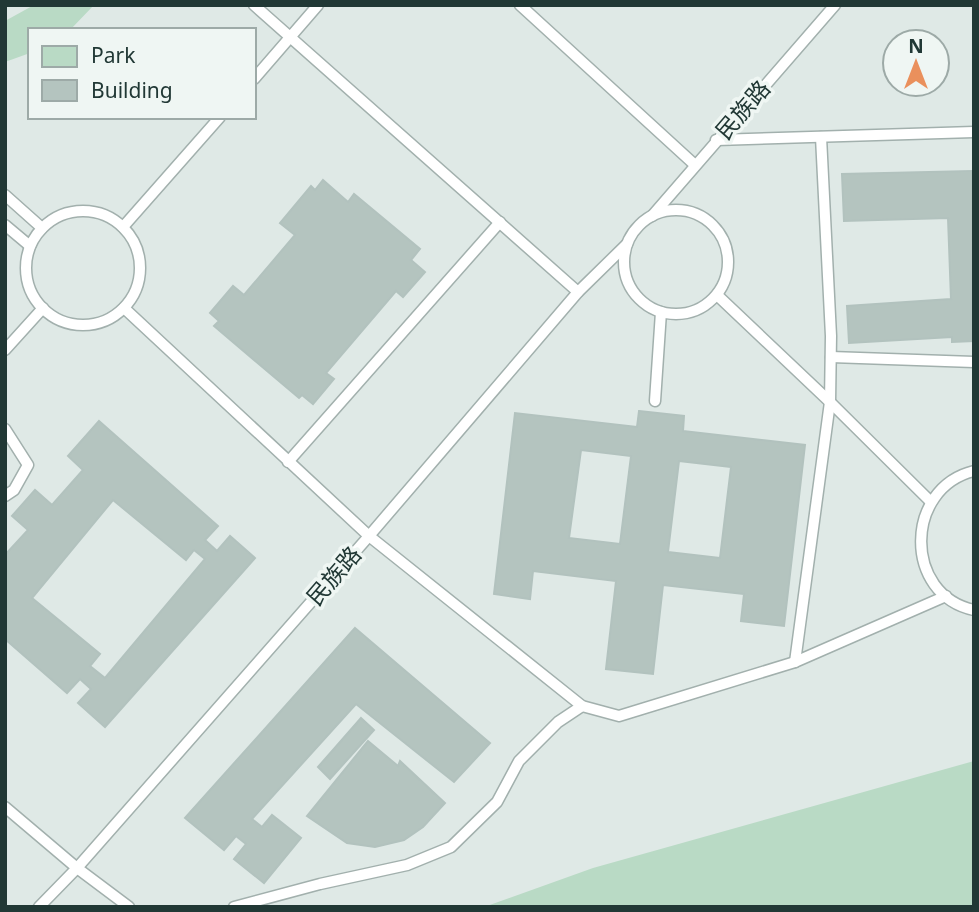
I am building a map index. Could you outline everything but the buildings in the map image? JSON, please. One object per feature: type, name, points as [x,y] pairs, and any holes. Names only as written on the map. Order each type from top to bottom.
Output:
[{"type":"lane","points":[[254,5],[579,292]]},
{"type":"lane","points":[[256,77],[318,5]]},
{"type":"lane","points":[[520,5],[695,165]]},
{"type":"lane","name":"民族路","points":[[651,216],[835,5]]},
{"type":"lane","points":[[123,228],[218,119]]},
{"type":"lane","points":[[716,140],[974,132]]},
{"type":"lane","points":[[795,662],[830,402],[831,357],[821,137]]},
{"type":"lane","points":[[5,195],[42,228]]},
{"type":"lane","points":[[668,211],[686,211],[704,217],[717,229],[726,244],[729,262],[726,280],[706,306],[692,312],[661,312],[634,293],[624,261],[627,244],[633,233],[651,216],[668,211]]},
{"type":"lane","points":[[74,212],[92,212],[109,217],[123,228],[137,250],[140,276],[134,293],[124,308],[93,324],[75,324],[58,319],[43,308],[33,295],[27,279],[26,263],[30,246],[42,228],[57,217],[74,212]]},
{"type":"lane","points":[[288,462],[500,222]]},
{"type":"lane","points":[[5,225],[30,246]]},
{"type":"lane","name":"民族路","points":[[39,907],[77,868],[369,536],[579,292],[627,244]]},
{"type":"lane","points":[[717,295],[931,502]]},
{"type":"lane","points":[[5,350],[43,308]]},
{"type":"lane","points":[[124,308],[369,536],[582,706],[619,716],[795,662],[946,596]]},
{"type":"lane","points":[[654,401],[661,312]]},
{"type":"lane","points":[[831,357],[974,362]]},
{"type":"lane","points":[[5,429],[28,465],[14,490],[5,496]]},
{"type":"lane","points":[[974,471],[965,473],[946,485],[931,502],[922,521],[920,541],[923,562],[932,581],[946,596],[974,610]]},
{"type":"lane","points":[[234,907],[407,865],[451,847],[497,802],[519,761],[558,722],[582,706]]},
{"type":"lane","points":[[5,807],[77,868],[129,907]]},
{"type":"green space","points":[[34,5],[94,5],[72,28],[28,28],[28,54],[5,62],[5,21]]},
{"type":"green space","points":[[974,761],[974,907],[484,907],[593,868]]}]
